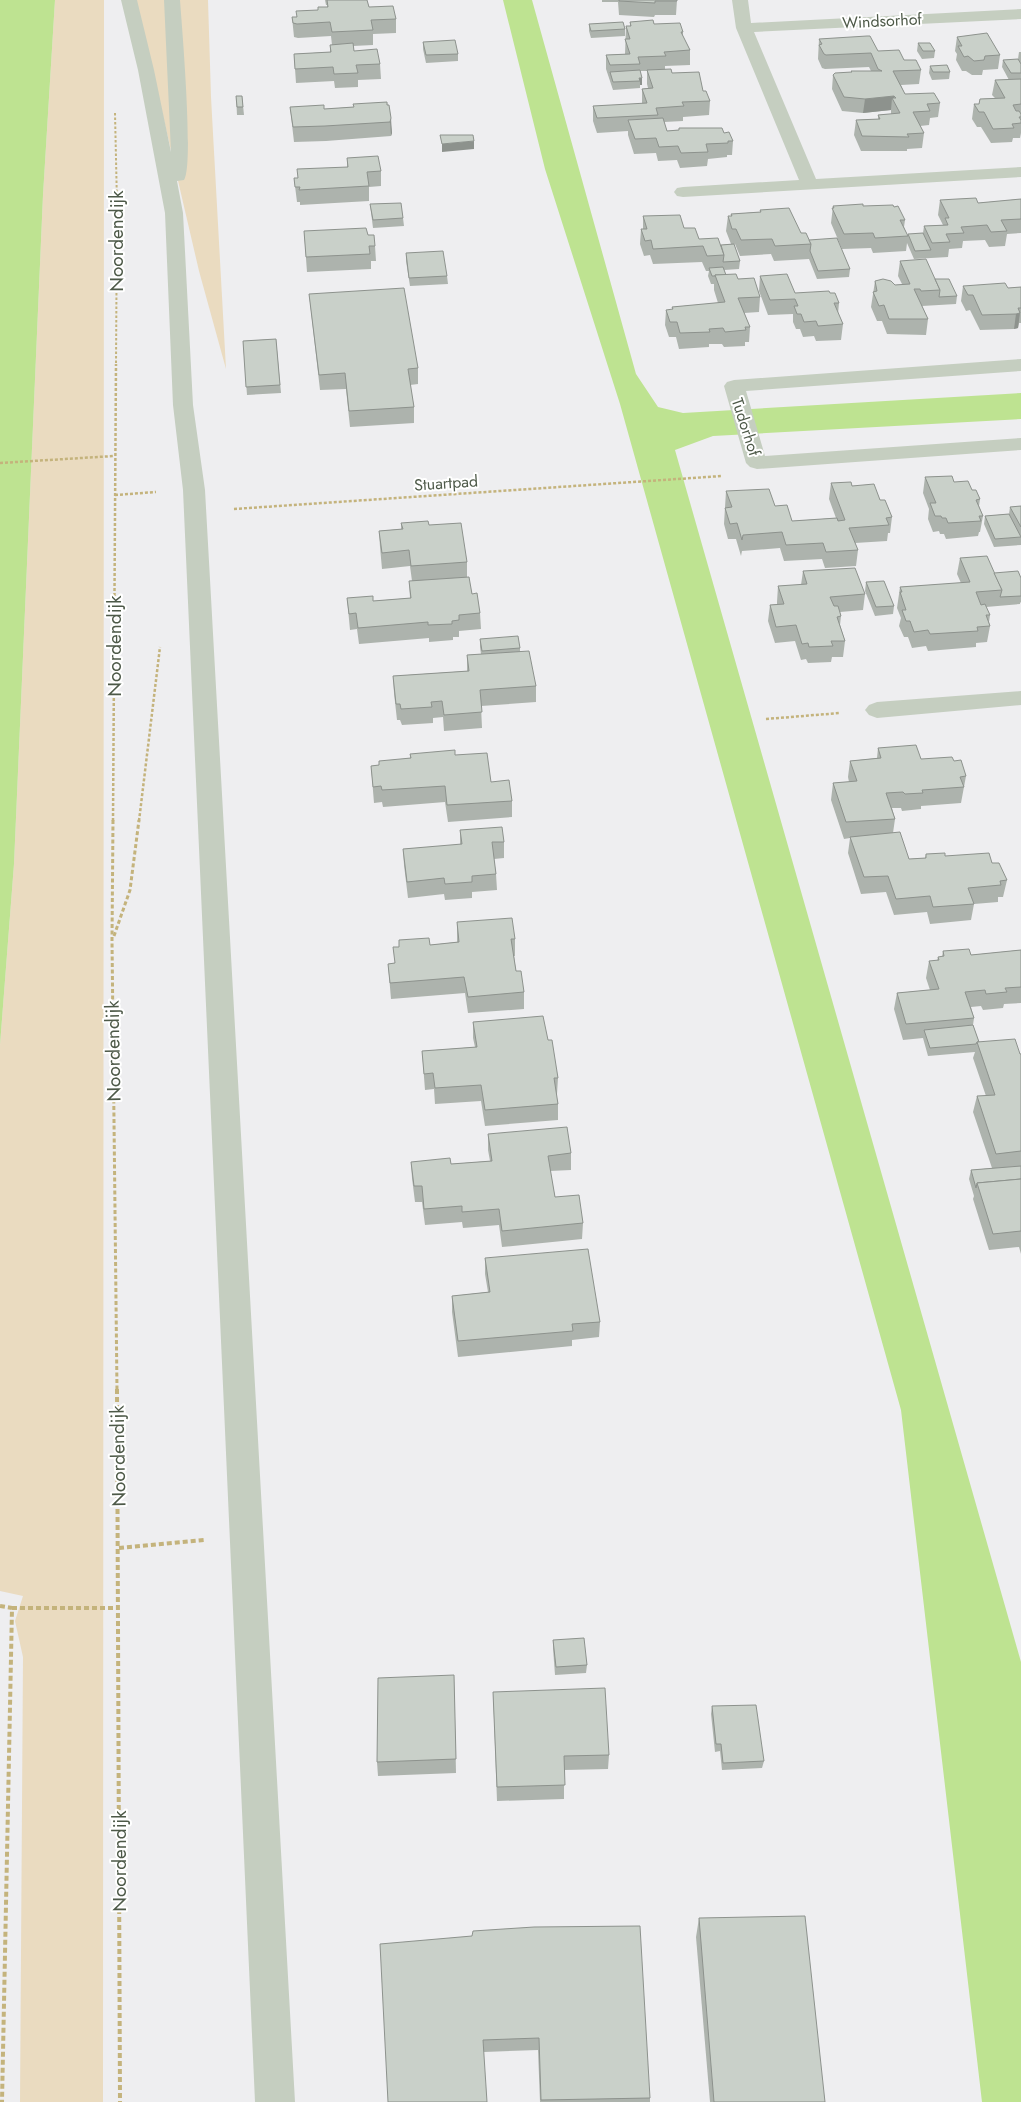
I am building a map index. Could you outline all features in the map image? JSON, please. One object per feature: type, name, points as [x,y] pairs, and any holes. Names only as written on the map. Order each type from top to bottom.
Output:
[{"type":"street","points":[[129,0],[146,70],[174,213]]},
{"type":"street","points":[[172,0],[180,149],[174,213],[183,405],[195,512],[276,2102]]},
{"type":"street","points":[[740,0],[744,28],[810,185]]},
{"type":"street","name":"Windsorhof","points":[[744,28],[1021,14]]},
{"type":"street","points":[[683,192],[1021,172]]},
{"type":"street","name":"Tudorhof","points":[[1021,365],[734,386],[757,463],[1021,444]]},
{"type":"street","points":[[877,710],[1018,705]]},
{"type":"path","name":"Noordendijk","points":[[115,107],[117,204],[112,940],[119,1548],[120,2102]]},
{"type":"path","points":[[0,463],[114,456]]},
{"type":"path","name":"Stuartpad","points":[[195,512],[698,478]]},
{"type":"path","points":[[112,940],[130,890],[160,643]]},
{"type":"path","points":[[766,720],[877,710]]},
{"type":"path","points":[[119,1548],[210,1539]]},
{"type":"path","points":[[0,1606],[12,1608],[118,1608]]},
{"type":"path","points":[[2,2102],[12,1608]]},
{"type":"shaded area","points":[[0,0],[55,0],[43,195],[14,864],[0,1045]]},
{"type":"shaded area","points":[[55,0],[104,0],[103,2102],[20,2102],[23,1657],[15,1621],[23,1596],[0,1591],[0,1045],[14,864],[43,195]]},
{"type":"shaded area","points":[[136,0],[208,0],[211,97],[226,369],[199,271]]},
{"type":"shaded area","points":[[503,0],[532,0],[636,374],[658,407],[683,413],[1021,393],[1021,419],[713,436],[675,450],[1021,1662],[1021,2102],[982,2102],[901,1410],[620,404],[545,169]]},
{"type":"building","points":[[327,0],[367,0],[369,7],[393,6],[396,19],[371,20],[373,30],[332,32],[330,22],[293,23],[292,17],[297,17],[296,11],[318,10],[318,7],[328,7]]},
{"type":"building","points":[[619,0],[677,1],[655,1],[655,3]]},
{"type":"building","points":[[653,20],[654,24],[680,23],[683,32],[681,32],[690,50],[664,52],[666,56],[638,57],[640,64],[610,65],[606,55],[630,54],[625,39],[630,39],[626,26],[631,26],[630,22]]},
{"type":"building","points":[[623,22],[625,29],[591,31],[589,24]]},
{"type":"building","points":[[987,33],[1000,55],[985,56],[984,60],[974,61],[968,56],[964,57],[958,46],[962,46],[957,37]]},
{"type":"building","points":[[870,36],[878,51],[899,50],[904,60],[916,60],[921,70],[893,71],[905,94],[934,93],[940,103],[927,104],[930,111],[913,112],[924,133],[907,134],[909,137],[862,136],[856,120],[880,119],[878,115],[900,113],[892,98],[896,98],[894,96],[865,99],[844,97],[833,75],[835,73],[882,71],[878,69],[871,53],[824,54],[819,45],[822,44],[819,39]]},
{"type":"building","points":[[455,40],[458,54],[426,55],[423,42]]},
{"type":"building","points":[[353,43],[354,51],[377,49],[380,64],[356,65],[358,73],[334,74],[333,67],[295,69],[294,54],[331,52],[330,45]]},
{"type":"building","points":[[918,43],[930,43],[935,51],[923,51]]},
{"type":"building","points":[[1018,59],[1021,64],[1021,73],[1011,73],[1003,60]]},
{"type":"building","points":[[947,65],[950,72],[933,72],[930,66]]},
{"type":"building","points":[[671,69],[672,73],[699,72],[703,91],[706,91],[710,101],[682,102],[684,106],[656,108],[658,115],[597,118],[593,106],[647,103],[642,89],[653,88],[647,70]]},
{"type":"building","points":[[640,70],[642,78],[639,78],[640,81],[613,82],[610,72]]},
{"type":"building","points":[[1021,79],[1021,104],[1013,105],[1016,111],[1019,111],[1021,114],[1021,117],[1019,117],[1021,123],[1012,124],[1014,128],[993,129],[984,112],[979,112],[974,104],[979,104],[980,99],[1005,98],[995,80]]},
{"type":"building","points":[[236,96],[242,96],[243,107],[237,107]]},
{"type":"building","points":[[387,102],[391,118],[390,122],[293,127],[290,107],[324,105],[324,109],[354,107],[353,104]]},
{"type":"building","points":[[663,118],[667,131],[679,130],[679,128],[722,128],[724,133],[729,132],[733,141],[706,144],[708,152],[681,153],[678,146],[659,147],[656,138],[635,139],[628,120]]},
{"type":"building","points":[[440,135],[473,135],[474,141],[442,144]]},
{"type":"building","points":[[378,156],[381,171],[367,172],[369,186],[299,190],[300,187],[295,187],[294,178],[298,178],[297,169],[348,167],[347,158]]},
{"type":"building","points":[[976,198],[978,203],[1021,199],[1021,219],[1001,220],[1007,231],[991,232],[987,225],[961,227],[964,233],[946,234],[950,242],[932,243],[924,226],[948,225],[945,218],[949,218],[940,200]]},
{"type":"building","points":[[401,203],[403,218],[373,220],[370,204]]},
{"type":"building","points":[[863,204],[863,206],[898,206],[905,220],[900,220],[908,236],[875,238],[873,233],[844,234],[832,208],[834,208],[833,206]]},
{"type":"building","points":[[789,208],[801,233],[806,233],[811,244],[775,246],[772,239],[741,240],[736,229],[732,229],[728,216],[732,216],[731,214],[761,212],[760,210]]},
{"type":"building","points":[[680,215],[684,228],[695,228],[699,239],[718,238],[724,255],[707,256],[703,246],[653,249],[651,240],[645,241],[641,229],[647,229],[643,216]]},
{"type":"building","points":[[366,228],[368,235],[374,235],[375,246],[369,246],[370,254],[306,257],[304,231]]},
{"type":"building","points":[[923,233],[931,250],[915,251],[908,234]]},
{"type":"building","points":[[837,238],[850,269],[818,271],[810,251],[811,244],[809,240]]},
{"type":"building","points":[[734,244],[740,261],[723,262],[724,255],[721,245]]},
{"type":"building","points":[[443,251],[447,276],[409,278],[406,253]]},
{"type":"building","points":[[926,259],[940,290],[921,291],[920,289],[914,289],[928,319],[889,319],[884,305],[879,306],[873,292],[877,291],[875,281],[883,279],[891,281],[895,285],[910,284],[900,261]]},
{"type":"building","points":[[723,267],[726,275],[712,276],[709,268]]},
{"type":"building","points":[[736,274],[738,279],[754,278],[760,297],[738,298],[750,327],[745,327],[746,330],[725,332],[723,328],[709,329],[710,332],[680,333],[677,322],[670,322],[666,310],[673,309],[672,307],[725,302],[715,275]]},
{"type":"building","points":[[787,274],[795,293],[829,291],[830,293],[835,293],[839,303],[834,303],[843,324],[818,326],[816,321],[804,322],[801,314],[797,314],[794,306],[798,306],[795,299],[770,300],[760,276]]},
{"type":"building","points":[[935,279],[949,279],[957,296],[939,297],[940,290]]},
{"type":"building","points":[[1005,283],[1008,288],[1021,287],[1021,308],[1018,308],[1020,313],[982,315],[973,295],[968,295],[963,286]]},
{"type":"building","points":[[404,288],[418,368],[408,369],[414,407],[349,411],[345,373],[319,375],[309,294]]},
{"type":"building","points":[[276,339],[280,385],[246,387],[243,341]]},
{"type":"building","points":[[952,476],[954,482],[968,481],[972,490],[976,490],[980,499],[976,500],[983,516],[979,516],[981,521],[948,523],[946,518],[935,516],[930,503],[936,503],[925,477]]},
{"type":"building","points":[[851,482],[852,486],[874,484],[880,500],[885,500],[892,517],[886,518],[889,525],[849,528],[858,550],[826,552],[823,543],[786,545],[782,532],[743,535],[742,540],[737,523],[730,524],[725,508],[732,507],[726,491],[769,489],[775,506],[787,505],[792,521],[837,518],[838,521],[845,520],[831,483]]},
{"type":"building","points":[[1021,506],[1021,527],[1010,507]]},
{"type":"building","points":[[1009,514],[1021,537],[995,539],[985,516]]},
{"type":"building","points":[[428,521],[429,525],[461,523],[467,562],[411,566],[409,550],[382,553],[379,531],[403,529],[401,523]]},
{"type":"building","points":[[987,556],[1002,590],[976,592],[981,605],[985,604],[990,615],[986,615],[990,626],[977,627],[978,631],[930,634],[928,630],[914,632],[910,621],[906,621],[902,610],[906,610],[900,587],[970,582],[960,558]]},
{"type":"building","points":[[855,568],[865,594],[830,597],[834,606],[838,606],[841,616],[837,617],[845,641],[831,641],[833,646],[809,647],[808,643],[802,644],[796,625],[776,627],[770,605],[784,604],[778,586],[807,584],[803,571]]},
{"type":"building","points":[[1018,571],[1021,578],[1021,596],[1000,597],[1002,590],[994,573]]},
{"type":"building","points":[[469,577],[472,594],[477,593],[480,613],[459,615],[459,620],[452,621],[452,624],[428,625],[428,622],[358,628],[356,613],[349,614],[347,598],[373,596],[373,601],[411,598],[409,581]]},
{"type":"building","points":[[884,581],[894,606],[876,607],[866,582]]},
{"type":"building","points":[[518,636],[520,648],[482,651],[480,639]]},
{"type":"building","points":[[529,651],[536,686],[480,690],[482,712],[444,715],[442,701],[431,702],[432,707],[401,709],[400,704],[396,704],[393,676],[469,671],[467,655]]},
{"type":"building","points":[[916,745],[921,759],[952,757],[954,761],[961,760],[966,776],[960,777],[964,787],[922,790],[923,793],[886,793],[895,819],[846,822],[833,783],[857,781],[850,761],[881,758],[878,748]]},
{"type":"building","points":[[455,750],[455,755],[487,753],[491,782],[509,780],[512,801],[447,805],[445,786],[382,790],[381,786],[373,787],[371,766],[379,765],[379,761],[411,758],[410,754]]},
{"type":"building","points":[[502,827],[504,842],[492,842],[496,874],[472,876],[472,882],[445,884],[444,878],[407,882],[403,849],[462,844],[460,830]]},
{"type":"building","points":[[900,832],[909,859],[926,858],[926,854],[945,853],[945,856],[989,853],[992,863],[999,863],[1007,880],[1000,881],[1001,885],[968,888],[974,904],[933,907],[930,896],[896,899],[888,876],[864,877],[850,837]]},
{"type":"building","points":[[512,918],[515,939],[511,939],[516,971],[521,971],[524,992],[468,997],[464,977],[390,983],[388,964],[395,963],[393,947],[399,947],[399,940],[429,938],[430,945],[459,942],[457,922]]},
{"type":"building","points":[[969,949],[971,955],[1021,950],[1021,987],[1005,988],[1007,992],[986,994],[985,990],[965,992],[974,1018],[906,1024],[897,993],[939,989],[929,961],[939,960],[938,957],[944,956],[943,951]]},
{"type":"building","points":[[543,1016],[548,1040],[552,1040],[558,1078],[554,1078],[558,1104],[485,1110],[481,1085],[435,1088],[433,1073],[424,1074],[422,1051],[477,1047],[473,1022]]},
{"type":"building","points":[[973,1025],[979,1042],[976,1044],[930,1048],[924,1030]]},
{"type":"building","points":[[1015,1039],[1021,1054],[1021,1151],[996,1154],[977,1096],[995,1095],[977,1042]]},
{"type":"building","points":[[567,1127],[571,1153],[548,1156],[555,1197],[579,1195],[583,1223],[502,1231],[499,1209],[462,1212],[462,1206],[424,1209],[422,1186],[414,1186],[411,1162],[450,1158],[451,1164],[492,1161],[488,1134]]},
{"type":"building","points":[[1021,1166],[1021,1179],[977,1183],[976,1188],[971,1170]]},
{"type":"building","points":[[1021,1179],[1021,1231],[993,1234],[977,1183]]},
{"type":"building","points":[[588,1249],[600,1322],[572,1324],[573,1331],[458,1341],[452,1296],[490,1292],[485,1258]]},
{"type":"building","points":[[584,1638],[587,1665],[556,1667],[553,1640]]},
{"type":"building","points":[[454,1675],[456,1759],[377,1762],[378,1678]]},
{"type":"building","points":[[605,1688],[609,1755],[564,1756],[565,1785],[497,1787],[493,1692]]},
{"type":"building","points":[[756,1705],[764,1761],[723,1763],[721,1744],[716,1744],[712,1706]]},
{"type":"building","points":[[805,1916],[825,2102],[714,2102],[699,1918]]},
{"type":"building","points":[[640,1926],[650,2098],[541,2100],[539,2038],[483,2040],[487,2102],[388,2102],[380,1944],[472,1936],[473,1931],[534,1927]]}]
